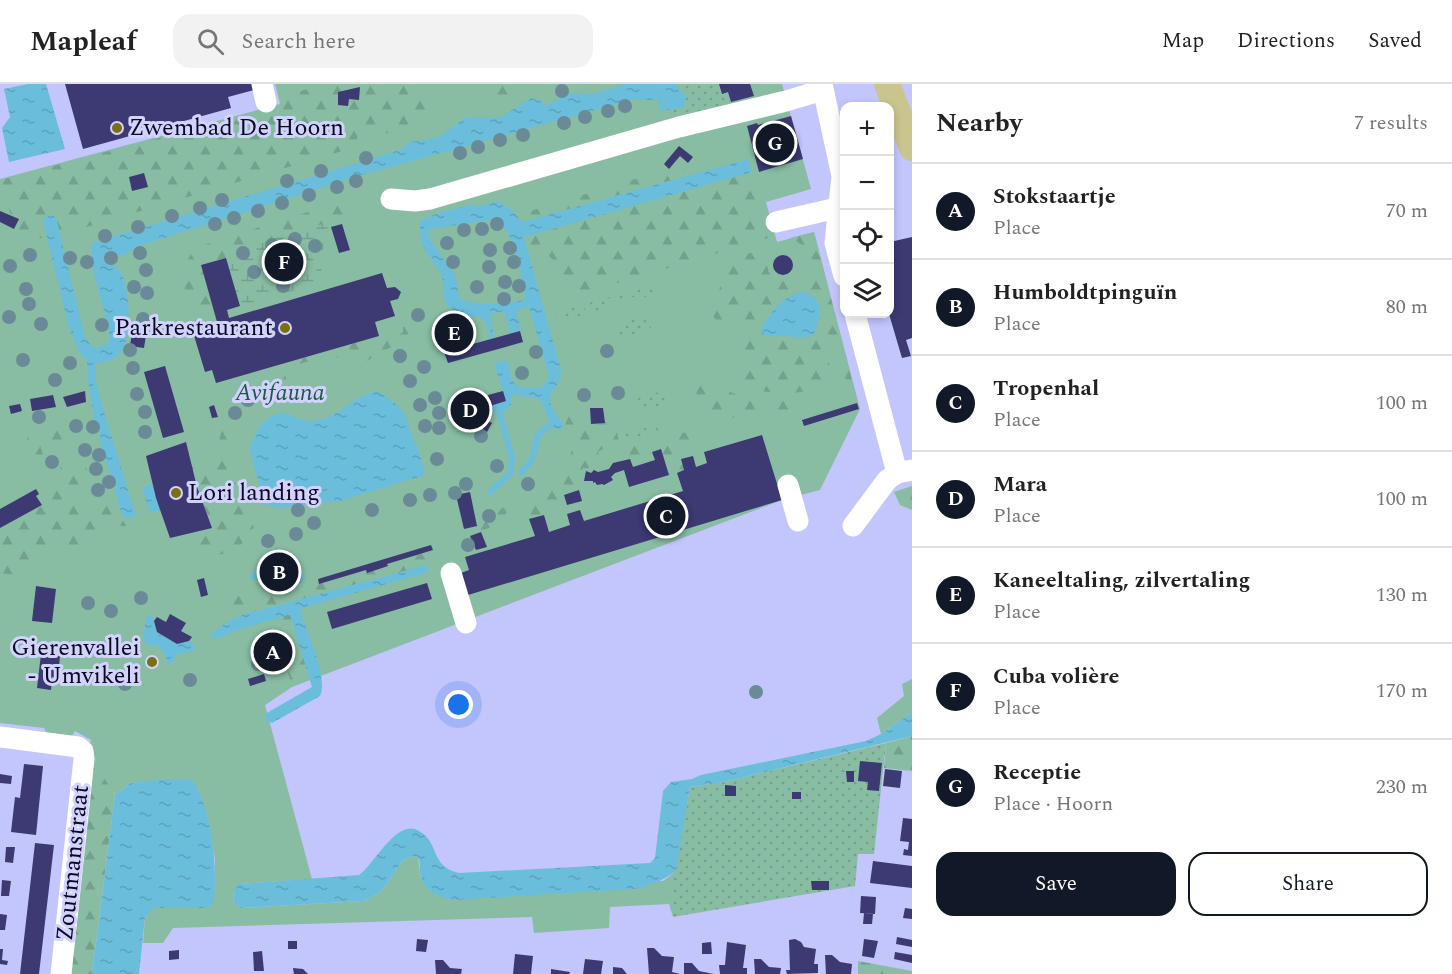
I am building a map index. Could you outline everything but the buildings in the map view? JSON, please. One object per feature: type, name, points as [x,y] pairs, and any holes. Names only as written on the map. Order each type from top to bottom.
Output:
[{"type":"main road","points":[[887,84],[912,148]]},
{"type":"street","points":[[391,199],[415,201],[430,199],[815,88],[842,176],[835,243],[841,264]]},
{"type":"street","points":[[776,222],[837,208]]},
{"type":"street","points":[[853,526],[887,480],[905,472],[856,318]]},
{"type":"street","points":[[788,485],[798,521]]},
{"type":"street","points":[[451,573],[466,623]]},
{"type":"street","name":"Zoutmanstraat","points":[[0,737],[78,747],[83,751],[61,974]]},
{"type":"green space","name":"Avifauna","points":[[275,84],[782,84],[811,189],[766,202],[777,242],[814,232],[860,409],[820,490],[782,500],[292,687],[265,705],[312,879],[240,884],[234,892],[233,902],[241,908],[363,901],[381,892],[403,860],[414,856],[418,857],[421,879],[663,881],[676,871],[669,904],[610,907],[609,928],[534,933],[532,917],[173,928],[163,943],[143,943],[145,917],[154,907],[207,908],[214,895],[215,859],[207,816],[198,789],[187,779],[131,783],[115,795],[93,761],[91,740],[75,731],[72,736],[47,734],[44,728],[0,723],[0,179],[280,104]]},
{"type":"green space","points":[[276,84],[298,84],[300,91],[328,84],[423,84],[430,126],[393,136],[390,132],[376,137],[359,134],[352,148],[60,235],[56,218],[43,221],[47,238],[13,238],[19,219],[10,213],[1,180],[281,105]],"holes":[[[144,173],[148,187],[132,190],[129,177]]]},
{"type":"green space","points":[[472,84],[531,84],[521,94],[493,101],[479,99]]},
{"type":"green space","points":[[675,84],[719,84],[722,93],[728,92],[731,102],[669,122],[672,110],[684,107],[686,96]]},
{"type":"green space","points":[[662,168],[671,172],[684,169],[690,175],[522,222],[497,198],[508,197],[521,211],[527,212],[635,179],[649,179],[650,173]]},
{"type":"green space","points":[[752,172],[768,238],[571,297],[561,292],[551,257],[543,255],[530,259],[524,237]]},
{"type":"green space","points":[[337,203],[347,203],[347,223],[339,225],[339,220],[225,254],[226,258],[201,265],[215,315],[201,313],[188,304],[184,288],[185,267],[197,247]]},
{"type":"green space","points":[[339,219],[339,225],[325,229],[320,283],[240,306],[225,254]]},
{"type":"green space","points":[[814,232],[853,385],[841,374],[837,342],[824,332],[820,323],[821,311],[810,293],[803,292],[802,283],[813,279],[814,266],[810,255],[802,245],[790,238]]},
{"type":"green space","points":[[753,252],[772,253],[768,271],[772,277],[781,280],[795,277],[794,287],[798,293],[782,301],[762,327],[769,336],[813,336],[817,329],[829,363],[830,384],[803,392],[779,393],[729,382],[739,361],[740,331],[731,322],[716,320],[712,315],[723,276],[724,262]]},
{"type":"green space","points":[[646,287],[654,290],[658,296],[618,300],[591,313],[588,306],[589,303]]},
{"type":"green space","points":[[584,306],[586,314],[556,319],[556,312]]},
{"type":"green space","points":[[639,317],[647,321],[652,329],[619,338],[619,329],[623,322]]},
{"type":"green space","points":[[408,325],[412,337],[375,355],[355,371],[342,374],[347,364],[353,359],[335,357],[318,359],[284,370],[290,395],[287,398],[279,397],[273,389],[268,368],[385,334],[393,338],[403,332],[403,327]]},
{"type":"green space","points":[[703,382],[741,396],[770,401],[769,416],[721,418],[713,416],[705,411],[694,384]]},
{"type":"green space","points":[[667,390],[665,401],[657,409],[645,408],[637,398]]},
{"type":"green space","points":[[782,400],[790,402],[795,415],[795,424],[786,434],[779,416],[778,404]]},
{"type":"green space","points":[[611,405],[619,442],[599,451],[594,468],[583,468],[578,486],[564,490],[557,503],[544,501],[542,496],[558,484],[564,476],[571,457],[571,447],[563,429],[569,416],[590,410],[591,424],[604,423],[604,407]]},
{"type":"green space","points":[[32,411],[42,451],[60,490],[69,499],[80,504],[99,506],[118,502],[125,519],[136,516],[137,525],[123,526],[99,518],[93,551],[49,549],[32,557],[24,576],[0,573],[0,528],[42,506],[36,496],[36,489],[48,483],[26,446]]},
{"type":"green space","points":[[63,422],[70,434],[69,445],[63,452],[52,444],[49,437],[49,423]]},
{"type":"green space","points":[[223,426],[237,434],[233,459],[235,482],[242,505],[254,527],[238,549],[203,560],[198,555],[191,533],[212,528],[190,461],[215,455]]},
{"type":"green space","points":[[657,427],[659,432],[626,441],[624,433]]},
{"type":"green space","points":[[694,430],[692,443],[664,459],[661,449],[653,452],[655,460],[633,467],[630,459],[614,462],[609,469],[605,469],[605,455]]},
{"type":"green space","points":[[692,449],[693,456],[681,460],[684,470],[669,475],[666,464]]},
{"type":"green space","points":[[70,457],[80,459],[90,478],[90,488],[83,495],[71,488],[60,467]]},
{"type":"green space","points":[[912,486],[912,510],[900,505],[894,492]]},
{"type":"green space","points":[[535,499],[536,506],[544,515],[529,519],[521,510],[511,507],[505,515],[496,518],[493,526],[475,534],[477,525],[474,508],[490,514],[517,501]]},
{"type":"green space","points":[[433,550],[436,561],[426,565],[234,618],[228,607],[218,602],[269,587],[295,590],[366,570],[367,572],[387,567],[387,564]]},
{"type":"green space","points":[[290,614],[309,675],[290,680],[274,619]]},
{"type":"green space","points":[[912,679],[912,714],[881,734],[877,718],[904,696],[902,684]]},
{"type":"green space","points":[[912,736],[912,771],[884,768],[886,743]]},
{"type":"green space","points":[[886,743],[874,854],[858,854],[855,886],[673,917],[669,904],[690,787],[724,782]]},
{"type":"green space","points":[[92,759],[115,795],[92,974],[67,974]]},
{"type":"green space","points":[[858,961],[912,971],[912,974],[858,974]]},
{"type":"water","points":[[28,84],[46,84],[65,149],[9,162],[2,128],[10,117],[4,89]]},
{"type":"water","points":[[625,84],[675,84],[686,96],[684,107],[660,111],[658,100],[631,100],[355,177],[136,247],[124,255],[108,255],[107,260],[120,272],[125,284],[128,326],[125,345],[119,355],[96,363],[96,380],[136,516],[125,519],[102,452],[95,424],[87,361],[78,350],[69,328],[43,221],[44,217],[52,215],[56,217],[85,337],[92,347],[100,347],[107,344],[110,339],[93,267],[91,243],[400,150],[411,142],[439,137],[465,118],[501,117],[531,98],[547,105],[570,93],[592,94]]},
{"type":"water","points":[[748,159],[752,172],[524,237],[561,370],[560,380],[550,397],[554,411],[564,426],[560,430],[552,426],[540,399],[517,394],[511,396],[511,405],[499,416],[490,409],[490,406],[506,401],[494,363],[507,360],[513,381],[519,387],[542,387],[549,377],[529,307],[516,310],[521,330],[510,333],[504,311],[490,314],[494,338],[490,339],[486,323],[478,316],[462,316],[446,304],[440,273],[425,250],[420,232],[420,222],[438,213],[498,201],[513,211],[522,222]],"holes":[[[491,220],[504,227],[511,241],[521,275],[524,300],[481,303],[464,301],[459,298],[456,277],[429,238],[430,229]]]},
{"type":"water","points":[[803,292],[811,295],[819,304],[818,323],[813,336],[801,338],[764,335],[761,331],[762,327],[774,310],[784,300]]},
{"type":"water","points":[[378,391],[399,407],[406,416],[425,472],[422,476],[337,502],[285,508],[265,505],[249,448],[262,424],[269,418],[281,414],[310,421],[319,420],[337,413],[369,393]]},
{"type":"water","points":[[152,484],[160,510],[154,512],[149,510],[143,491],[145,486]]},
{"type":"water","points":[[290,556],[297,558],[305,578],[303,582],[292,585],[283,583],[283,578],[291,571],[280,567],[264,580],[249,579],[253,571],[279,565],[284,558]]},
{"type":"water","points":[[426,565],[428,572],[300,609],[319,666],[322,688],[320,696],[272,723],[265,720],[265,714],[312,687],[290,615],[243,628],[216,639],[210,635],[238,616]]},
{"type":"water","points":[[151,615],[157,632],[177,644],[190,641],[195,646],[193,651],[177,654],[172,663],[167,663],[166,656],[158,645],[148,645],[143,640],[146,617]]},
{"type":"water","points":[[912,714],[912,736],[724,782],[690,787],[676,871],[646,886],[634,889],[452,900],[429,890],[421,877],[418,857],[414,856],[403,860],[381,892],[363,901],[241,908],[233,902],[235,887],[240,884],[359,875],[394,836],[411,828],[426,836],[443,865],[459,873],[650,863],[655,858],[663,791],[671,782],[866,741]]},
{"type":"water","points":[[168,779],[194,781],[206,810],[214,856],[214,903],[207,908],[154,908],[145,917],[139,974],[92,974],[115,795],[131,783]]},
{"type":"waterway","points":[[490,492],[510,474],[512,458],[500,415]]},
{"type":"waterway","points":[[521,473],[532,460],[538,435],[551,424]]},
{"type":"place","name":"Zwembad De Hoorn","points":[[117,128]]},
{"type":"place","name":"Receptie","points":[[775,143]]},
{"type":"place","name":"Cuba volière","points":[[284,262]]},
{"type":"place","name":"Parkrestaurant","points":[[285,328]]},
{"type":"place","name":"Kaneeltaling, zilvertaling","points":[[454,333]]},
{"type":"place","name":"Mara","points":[[470,410]]},
{"type":"place","name":"Lori landing","points":[[176,493]]},
{"type":"place","name":"Tropenhal","points":[[666,516]]},
{"type":"place","name":"Humboldtpinguïn","points":[[279,572]]},
{"type":"place","name":"Stokstaartje","points":[[273,652]]},
{"type":"place","name":"Gierenvallei - Umvikeli","points":[[152,662]]}]
